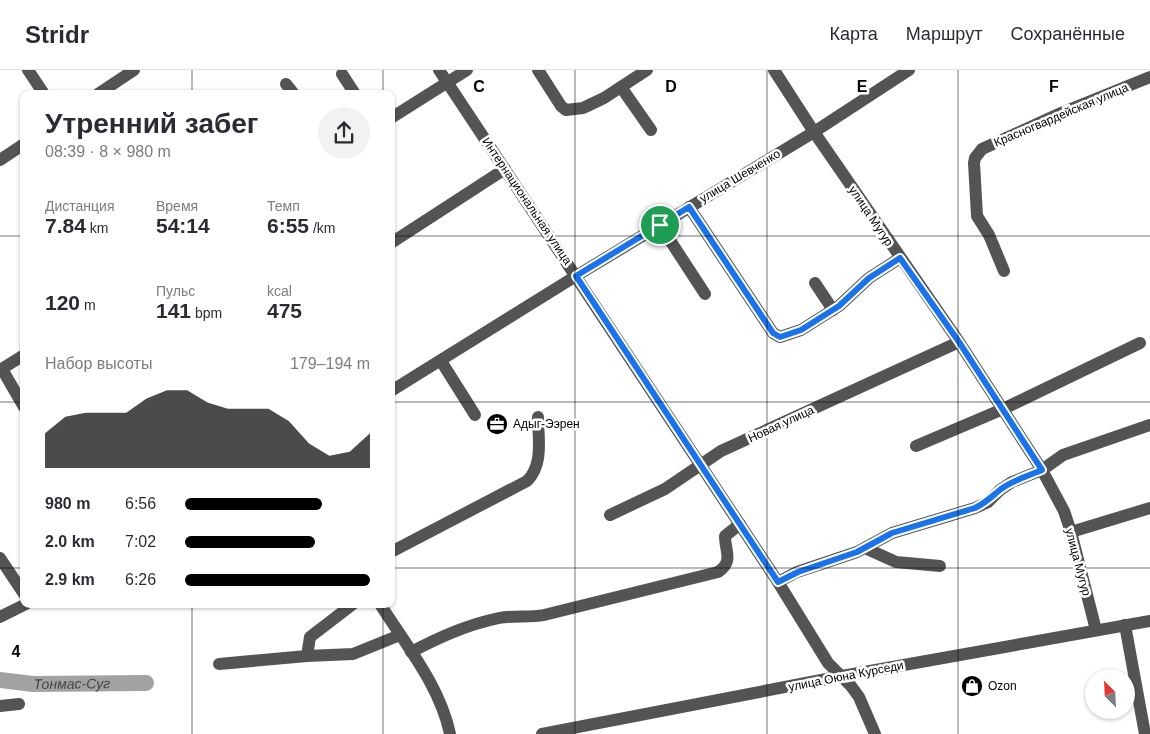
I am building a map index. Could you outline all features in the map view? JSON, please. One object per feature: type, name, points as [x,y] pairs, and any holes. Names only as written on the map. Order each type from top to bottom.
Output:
[{"type":"street","points":[[28,70],[41,90]]},
{"type":"street","points":[[104,90],[134,70]]},
{"type":"street","name":"Интернациональная улица","points":[[439,70],[702,466],[778,582],[828,663],[842,676],[859,697],[875,734]]},
{"type":"street","points":[[395,115],[467,70]]},
{"type":"street","points":[[538,70],[561,106],[566,110],[583,108],[604,98],[647,70]]},
{"type":"street","name":"улица Мугур","points":[[774,70],[814,132],[959,342],[1042,470],[1064,511],[1096,630]]},
{"type":"street","name":"улица Шевченко","points":[[395,388],[814,132],[909,70]]},
{"type":"street","points":[[342,74],[352,90]]},
{"type":"street","name":"Красногвардейская улица","points":[[1004,271],[989,235],[977,216],[974,163],[978,153],[982,149],[1061,113],[1150,76]]},
{"type":"street","points":[[621,86],[651,130]]},
{"type":"street","points":[[0,160],[20,147]]},
{"type":"street","points":[[395,240],[505,169]]},
{"type":"street","points":[[689,207],[776,336],[784,337],[801,330],[833,310],[869,278],[900,258]]},
{"type":"street","points":[[660,225],[705,294]]},
{"type":"street","points":[[815,283],[833,310]]},
{"type":"street","name":"Новая улица","points":[[610,515],[665,489],[722,451],[959,342]]},
{"type":"street","points":[[916,446],[1003,409],[1140,343]]},
{"type":"street","points":[[20,358],[1,370],[20,401]]},
{"type":"street","points":[[440,360],[475,415]]},
{"type":"street","points":[[395,550],[528,480],[534,475],[539,460],[538,416]]},
{"type":"street","points":[[778,582],[798,572],[857,552],[892,533],[975,508],[988,502],[1000,490],[1012,482],[1042,470],[1063,455],[1150,424]]},
{"type":"street","points":[[1071,532],[1150,508]]},
{"type":"street","points":[[410,652],[451,632],[500,618],[538,616],[718,572],[727,562],[725,536],[740,524]]},
{"type":"street","points":[[866,548],[896,562],[940,566]]},
{"type":"street","points":[[0,558],[20,588]]},
{"type":"street","points":[[0,616],[20,607]]},
{"type":"street","points":[[307,656],[310,637],[349,608]]},
{"type":"street","points":[[383,608],[436,694],[445,715],[450,734]]},
{"type":"street","name":"улица Оюна Курседи","points":[[542,734],[842,676],[1150,621]]},
{"type":"street","points":[[1125,625],[1145,734]]},
{"type":"street","points":[[219,664],[352,654],[400,635]]},
{"type":"street","points":[[0,706],[19,704]]},
{"type":"waterway","name":"Тонмас-Суг","points":[[0,680],[33,684],[146,683]]},
{"type":"place","name":"Адыг-Ээрен","points":[[497,424]]},
{"type":"place","name":"Ozon","points":[[972,686]]},
{"type":"route","points":[[689,207],[773,333],[780,337],[801,330],[839,306],[869,278],[900,258],[959,342],[1042,470],[1012,482],[1000,490],[988,502],[975,508],[892,533],[857,552],[798,572],[778,582],[576,276],[660,225],[689,207]]}]
